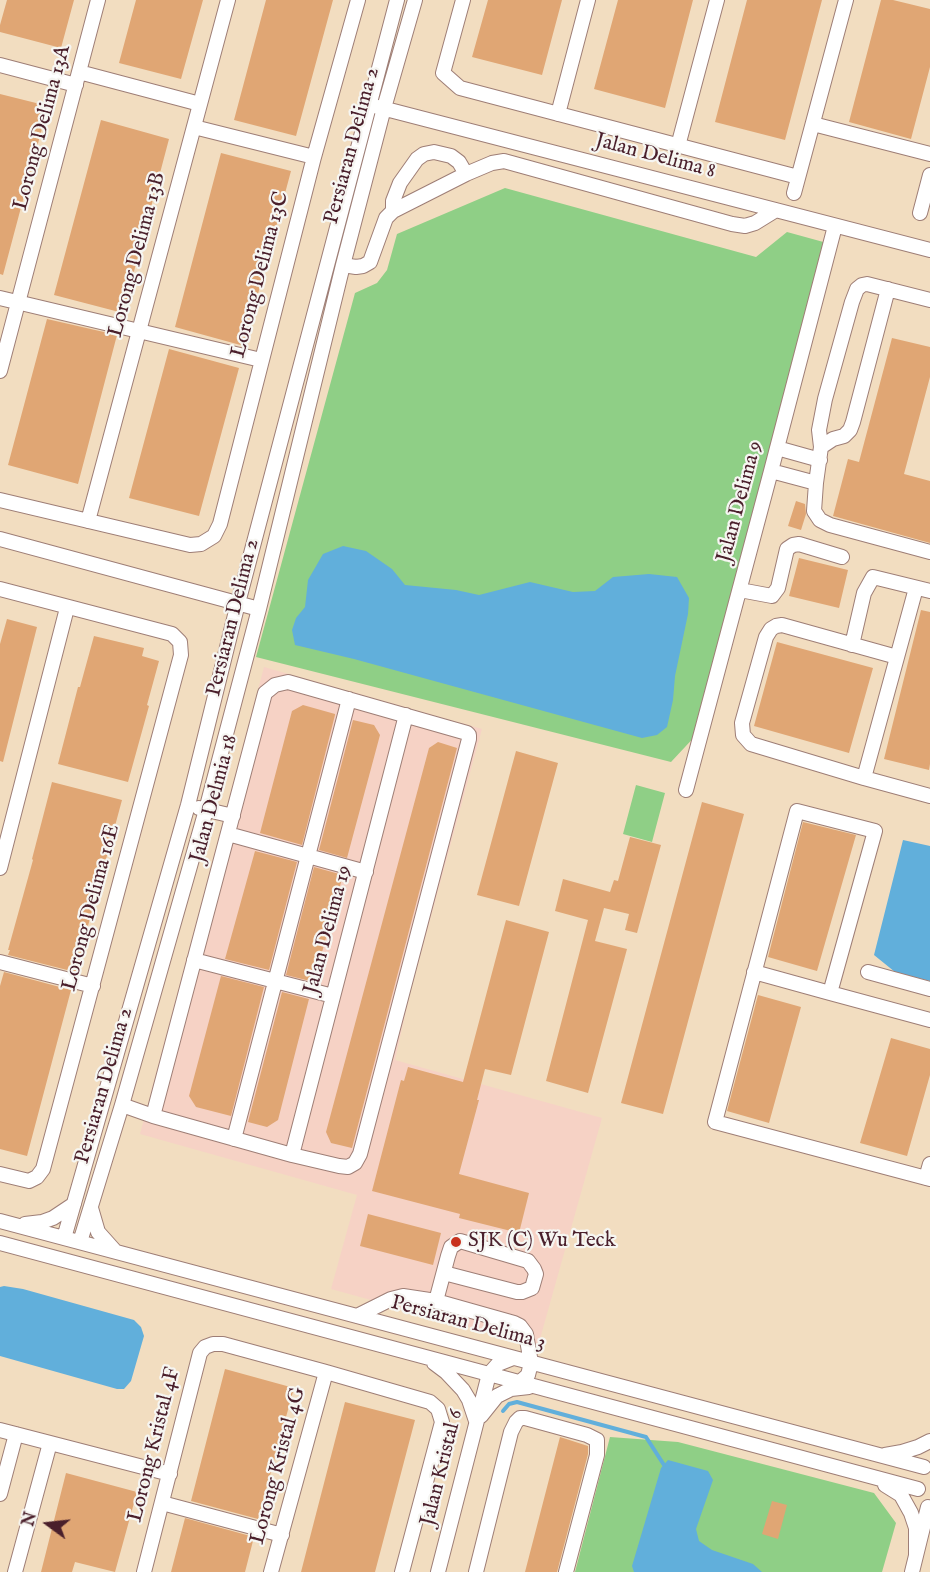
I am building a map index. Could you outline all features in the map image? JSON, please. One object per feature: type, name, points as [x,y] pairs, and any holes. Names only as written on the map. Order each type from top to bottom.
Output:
[{"type":"street","name":"Lorong Delima 13A","points":[[0,371],[98,0]]},
{"type":"street","name":"Lorong Delima 13B","points":[[88,521],[228,0]]},
{"type":"street","name":"Lorong Delima 13C","points":[[88,521],[190,545],[201,544],[214,536],[220,524],[314,157],[358,0]]},
{"type":"street","name":"Persiaran Delima 2","points":[[71,1242],[74,1204],[188,805],[238,603],[397,0]]},
{"type":"street","name":"Persiaran Delima 2","points":[[71,1242],[91,1208],[206,810],[259,609],[343,265],[415,0]]},
{"type":"street","points":[[463,0],[443,73],[460,88],[798,177]]},
{"type":"street","points":[[558,114],[588,0]]},
{"type":"street","points":[[678,146],[717,0]]},
{"type":"street","points":[[794,194],[846,0]]},
{"type":"street","points":[[0,65],[78,78],[201,104]]},
{"type":"street","name":"Jalan Delima 8","points":[[370,105],[930,250]]},
{"type":"street","points":[[813,124],[930,154]]},
{"type":"street","points":[[194,127],[314,157]]},
{"type":"street","points":[[393,211],[393,201],[400,183],[417,159],[424,154],[434,152],[451,156],[459,162],[466,174]]},
{"type":"street","points":[[343,265],[356,267],[370,262],[386,218],[393,211],[466,174],[492,163],[504,161],[732,224],[745,226],[755,223],[776,210]]},
{"type":"street","points":[[920,213],[930,175]]},
{"type":"street","name":"Jalan Delima 9","points":[[686,790],[835,226]]},
{"type":"street","points":[[930,300],[867,284],[862,285],[854,295],[825,399],[819,430],[821,453],[814,511],[820,520],[830,525],[930,552]]},
{"type":"street","points":[[821,453],[833,439],[844,436],[850,430],[888,289]]},
{"type":"street","points":[[0,298],[261,360]]},
{"type":"street","points":[[777,448],[821,453]]},
{"type":"street","points":[[771,471],[816,483]]},
{"type":"street","points":[[0,500],[88,521]]},
{"type":"street","points":[[0,538],[259,609]]},
{"type":"street","points":[[740,590],[772,596],[778,588],[788,549],[793,545],[799,544],[842,557]]},
{"type":"street","points":[[852,645],[864,593],[873,577],[923,589],[897,657],[864,778]]},
{"type":"street","points":[[0,590],[67,608],[0,868]]},
{"type":"street","name":"Lorong Delima 16E","points":[[0,1174],[29,1181],[38,1178],[43,1169],[181,655],[180,642],[172,634],[67,608]]},
{"type":"street","points":[[897,657],[782,625],[771,629],[766,637],[742,723],[743,735],[751,744],[930,796]]},
{"type":"street","name":"Jalan Delmia 18","points":[[153,1116],[265,693],[275,684],[288,682],[462,731],[469,735],[466,751],[360,1154],[355,1163],[348,1167],[292,1155]]},
{"type":"street","points":[[234,1139],[349,699]]},
{"type":"street","name":"Jalan Delima 19","points":[[292,1155],[406,715]]},
{"type":"street","points":[[188,805],[233,816]]},
{"type":"street","points":[[831,993],[875,831],[797,811],[715,1122],[928,1179],[930,1164]]},
{"type":"street","points":[[228,834],[366,872]]},
{"type":"street","points":[[194,960],[333,996]]},
{"type":"street","points":[[0,962],[93,986]]},
{"type":"street","points":[[754,972],[930,1020]]},
{"type":"street","points":[[868,972],[930,989]]},
{"type":"street","points":[[122,1105],[153,1116],[292,1155]]},
{"type":"street","points":[[17,1226],[54,1218],[74,1204]]},
{"type":"street","points":[[91,1208],[98,1232],[115,1251]]},
{"type":"street","name":"Persiaran Delima 3","points":[[0,1221],[71,1242],[115,1251],[719,1413],[879,1455],[927,1465]]},
{"type":"street","points":[[436,1301],[444,1273],[452,1247],[460,1241],[528,1261],[532,1264],[536,1274],[532,1288],[517,1292],[444,1273]]},
{"type":"street","points":[[49,1256],[71,1242],[87,1266]]},
{"type":"street","name":"Persiaran Delima 3","points":[[0,1243],[918,1489]]},
{"type":"street","points":[[357,1316],[395,1298],[412,1297],[436,1301],[520,1326],[526,1334],[531,1363],[526,1384],[497,1396],[476,1422]]},
{"type":"street","name":"Lorong Kristal 4F","points":[[144,1572],[200,1353],[213,1344],[223,1344],[326,1372]]},
{"type":"street","points":[[467,1346],[483,1359],[489,1374],[498,1364],[513,1358]]},
{"type":"street","points":[[425,1357],[446,1372],[464,1390],[476,1422]]},
{"type":"street","points":[[326,1372],[430,1402],[438,1409],[442,1422],[402,1572]]},
{"type":"street","name":"Lorong Kristal 4G","points":[[272,1572],[326,1372]]},
{"type":"street","name":"Jalan Kristal 6","points":[[438,1572],[489,1374]]},
{"type":"street","points":[[714,1434],[719,1413]]},
{"type":"street","points":[[476,1572],[511,1432],[520,1418],[587,1435],[597,1440],[597,1455],[566,1572]]},
{"type":"street","points":[[0,1430],[170,1474]]},
{"type":"street","points":[[0,1494],[16,1434]]},
{"type":"street","points":[[879,1455],[902,1452],[930,1441]]},
{"type":"street","points":[[15,1572],[50,1443]]},
{"type":"street","points":[[912,1572],[929,1508],[921,1499],[918,1489],[921,1472],[927,1465]]},
{"type":"street","points":[[874,1477],[901,1495],[911,1513],[916,1528],[916,1555]]},
{"type":"street","points":[[162,1503],[282,1535]]},
{"type":"shaded area","points":[[264,667],[482,729],[409,997],[395,1060],[602,1118],[538,1346],[331,1289],[357,1195],[140,1134]]},
{"type":"green space","points":[[505,188],[756,257],[787,232],[827,243],[699,732],[671,762],[256,657],[355,293],[377,283],[387,270],[397,234]]},
{"type":"green space","points":[[636,785],[665,793],[652,842],[623,834]]},
{"type":"green space","points":[[610,1437],[678,1442],[874,1493],[896,1523],[882,1572],[575,1572]]},
{"type":"water","points":[[343,546],[366,551],[392,569],[405,585],[456,590],[479,595],[530,582],[573,592],[595,591],[613,577],[649,574],[677,577],[689,598],[688,614],[667,727],[657,735],[642,738],[295,645],[292,630],[296,618],[305,607],[308,580],[323,554]]},
{"type":"water","points":[[903,840],[930,846],[930,981],[895,972],[874,955]]},
{"type":"water","points":[[0,1287],[23,1289],[134,1320],[141,1327],[144,1336],[131,1381],[124,1389],[117,1389],[0,1356]]},
{"type":"water","points":[[668,1460],[708,1471],[713,1480],[696,1529],[699,1541],[712,1550],[753,1564],[762,1572],[634,1572],[632,1566],[661,1468]]},
{"type":"building","points":[[7,0],[74,0],[61,48],[0,32]]},
{"type":"building","points":[[136,0],[203,0],[181,79],[119,63]]},
{"type":"building","points":[[266,0],[333,0],[296,136],[234,120]]},
{"type":"building","points":[[488,0],[562,0],[542,75],[472,57]]},
{"type":"building","points":[[618,0],[693,0],[665,108],[594,89]]},
{"type":"building","points":[[747,0],[822,0],[785,140],[715,122]]},
{"type":"building","points":[[881,0],[893,0],[930,9],[930,67],[911,139],[849,122]]},
{"type":"building","points":[[0,94],[48,106],[3,275],[0,274]]},
{"type":"building","points":[[101,120],[169,139],[123,313],[54,295]]},
{"type":"building","points":[[221,153],[291,171],[244,346],[175,327]]},
{"type":"building","points":[[47,319],[117,335],[78,484],[8,465]]},
{"type":"building","points":[[892,338],[930,347],[930,377],[904,474],[930,481],[930,543],[833,516],[848,459],[859,462]]},
{"type":"building","points":[[169,349],[239,368],[199,516],[129,498]]},
{"type":"building","points":[[796,501],[805,504],[806,514],[801,530],[788,526]]},
{"type":"building","points":[[799,558],[848,570],[839,608],[789,596]]},
{"type":"building","points":[[921,610],[930,612],[929,770],[884,759]]},
{"type":"building","points":[[7,619],[37,627],[3,762],[0,761],[0,644]]},
{"type":"building","points":[[94,636],[144,648],[142,656],[159,661],[128,782],[58,764]]},
{"type":"building","points":[[777,642],[873,668],[849,753],[754,726]]},
{"type":"building","points":[[303,705],[335,715],[302,845],[260,833],[292,711]]},
{"type":"building","points":[[353,720],[374,725],[380,735],[347,858],[319,850]]},
{"type":"building","points":[[438,742],[457,748],[352,1148],[331,1143],[326,1132],[429,748]]},
{"type":"building","points":[[516,751],[558,763],[519,906],[477,895]]},
{"type":"building","points":[[52,782],[122,800],[85,937],[87,938],[78,970],[75,972],[8,955]]},
{"type":"building","points":[[702,802],[744,814],[663,1114],[621,1103]]},
{"type":"building","points":[[803,822],[856,835],[817,971],[768,957]]},
{"type":"building","points":[[630,837],[661,845],[637,933],[625,930],[629,914],[604,908],[595,941],[627,949],[588,1093],[546,1081],[588,920],[555,911],[563,879],[610,892],[614,880],[618,881]]},
{"type":"building","points":[[255,851],[297,862],[269,970],[225,959]]},
{"type":"building","points":[[314,867],[343,875],[314,982],[286,975]]},
{"type":"building","points":[[506,920],[549,932],[511,1075],[485,1069],[459,1174],[529,1193],[519,1233],[459,1218],[460,1214],[372,1191],[401,1080],[404,1081],[408,1067],[463,1082]]},
{"type":"building","points":[[4,972],[71,990],[27,1156],[0,1149],[0,986]]},
{"type":"building","points":[[221,976],[264,987],[231,1116],[196,1107],[189,1096]]},
{"type":"building","points":[[282,992],[309,999],[278,1120],[267,1127],[248,1122]]},
{"type":"building","points":[[758,995],[801,1007],[769,1123],[727,1111]]},
{"type":"building","points":[[891,1038],[930,1049],[930,1075],[907,1156],[860,1143]]},
{"type":"building","points":[[368,1214],[441,1233],[433,1265],[360,1246]]},
{"type":"building","points":[[225,1369],[294,1388],[258,1519],[191,1501]]},
{"type":"building","points":[[345,1402],[415,1420],[375,1572],[301,1572]]},
{"type":"building","points":[[560,1437],[588,1446],[588,1454],[557,1572],[525,1572]]},
{"type":"building","points":[[66,1473],[137,1492],[115,1572],[75,1562],[72,1572],[41,1572]]},
{"type":"building","points":[[772,1501],[787,1505],[778,1539],[762,1534]]},
{"type":"building","points":[[185,1518],[254,1537],[245,1572],[171,1572]]},
{"type":"waterway","points":[[503,1411],[509,1404],[517,1402],[646,1437],[664,1465]]},
{"type":"place","name":"SJK (C) Wu Teck","points":[[456,1242]]}]
